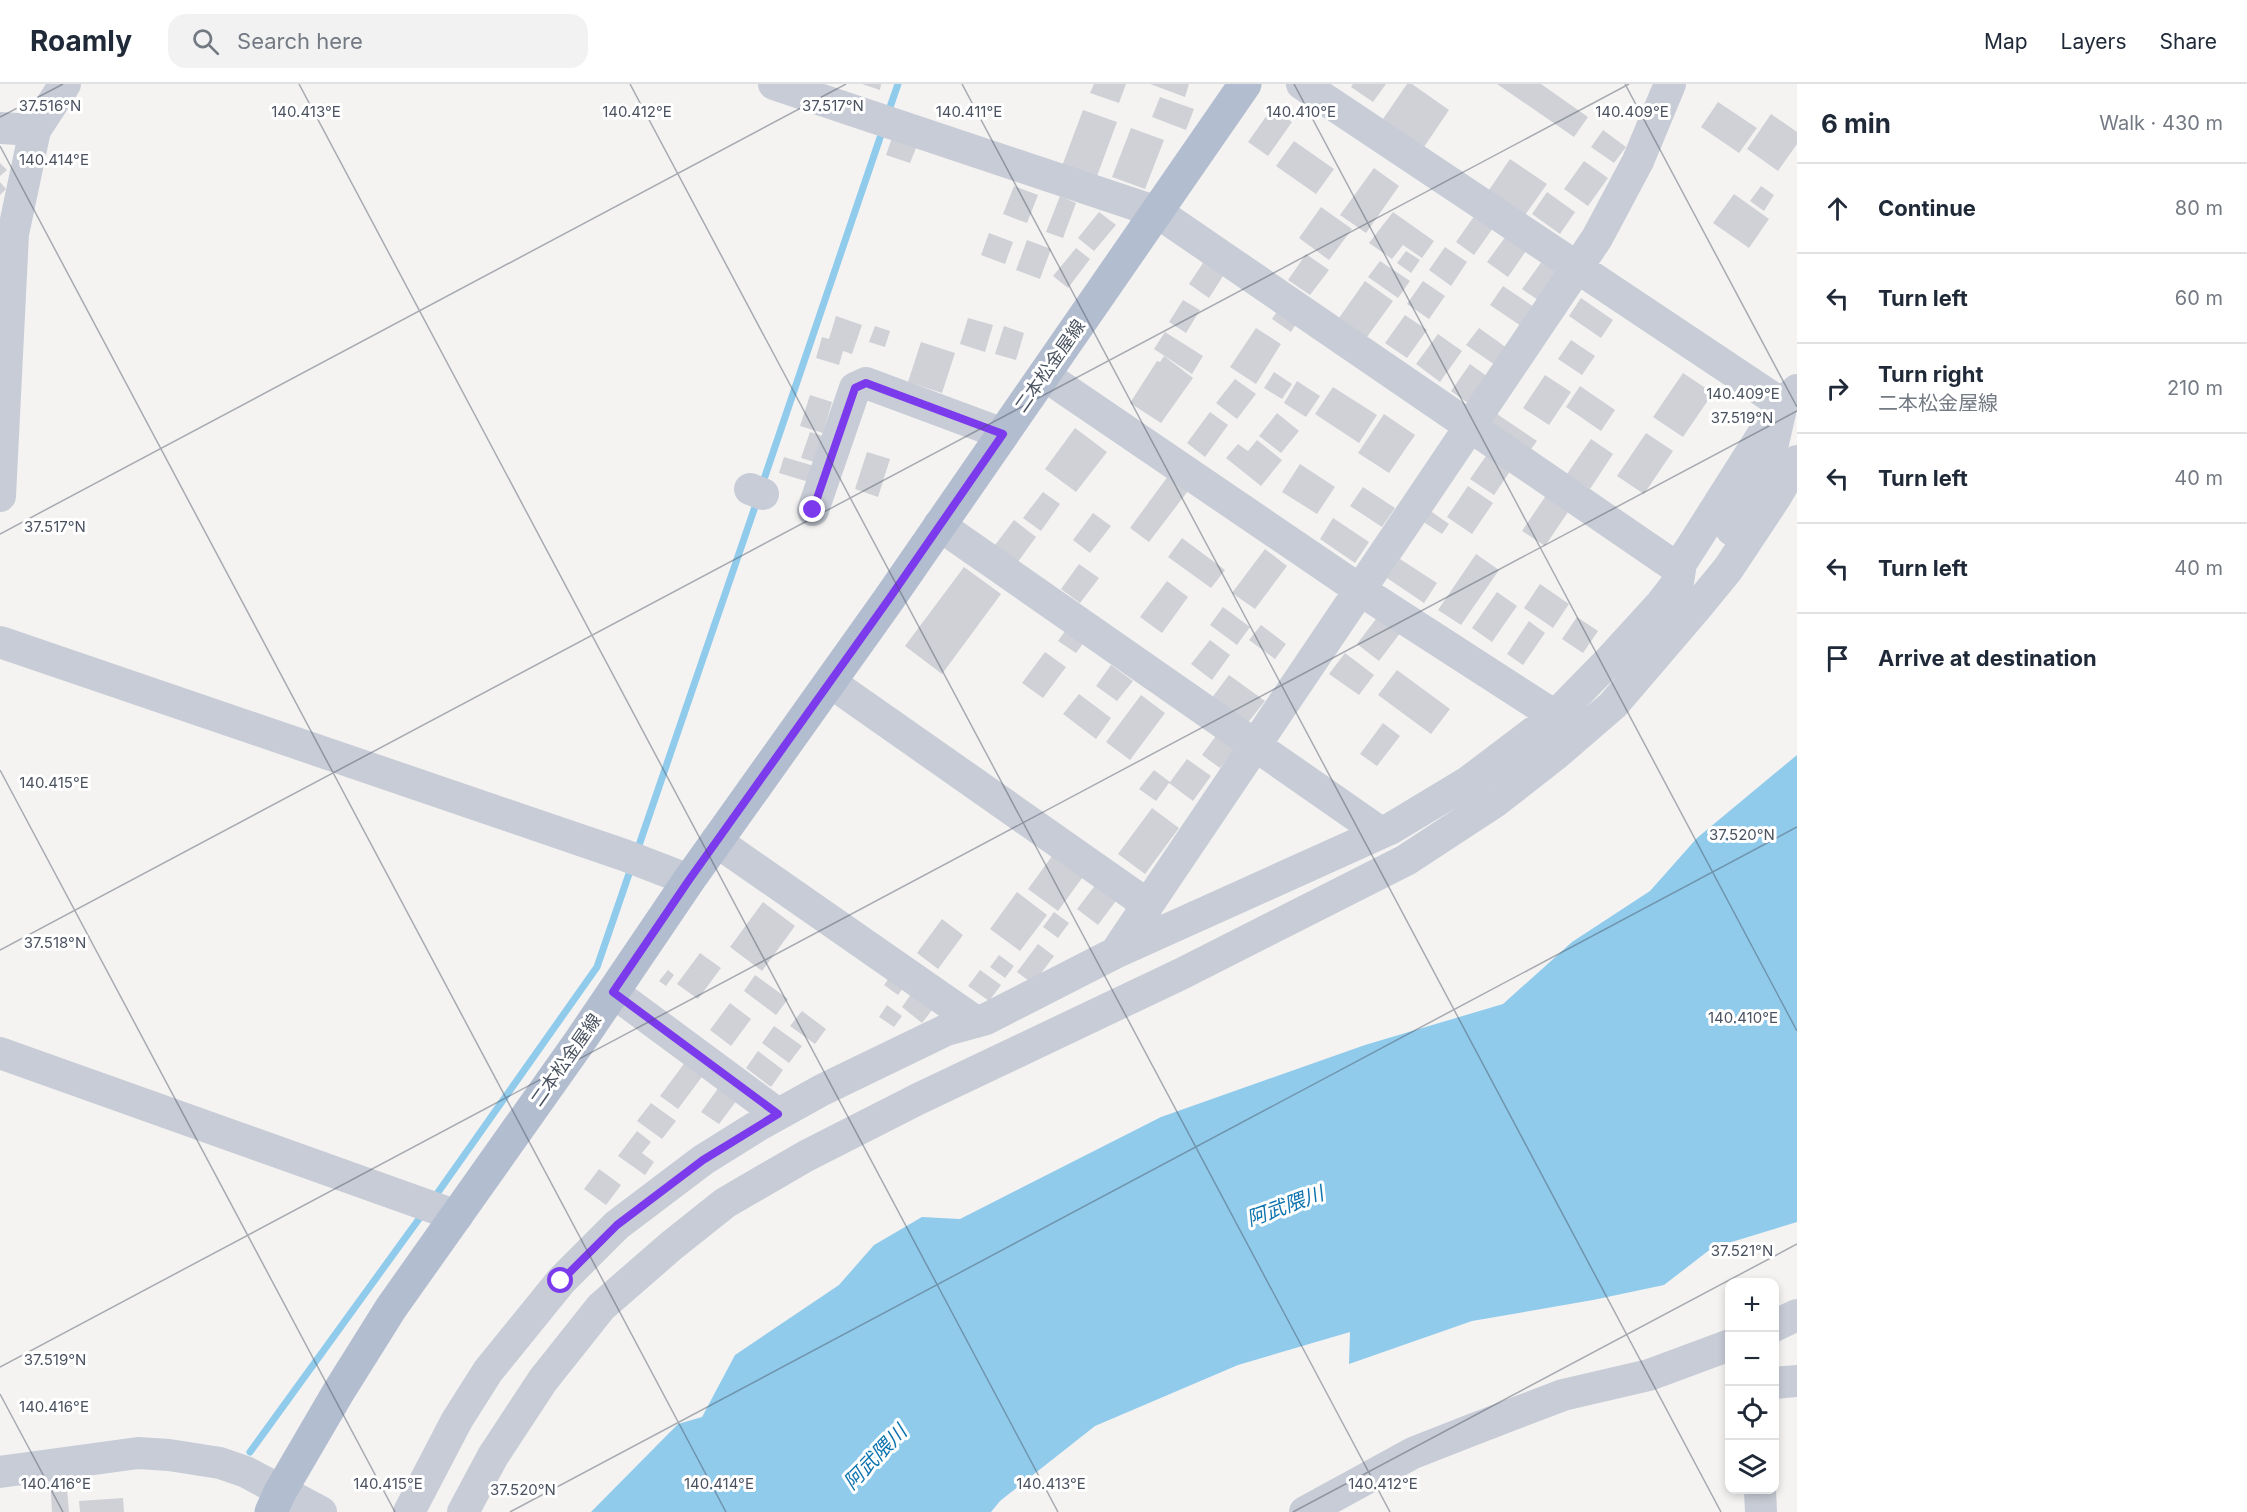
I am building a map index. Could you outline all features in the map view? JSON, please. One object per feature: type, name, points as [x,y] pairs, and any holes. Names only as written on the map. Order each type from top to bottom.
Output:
[{"type":"main road","name":"二本松金屋線","points":[[275,1502],[339,1391],[391,1308],[440,1210],[613,992],[1245,84]]},
{"type":"street","points":[[0,496],[13,234],[35,130],[65,84]]},
{"type":"street","points":[[774,84],[1157,212],[1680,570]]},
{"type":"street","points":[[1302,84],[1576,267],[1790,397]]},
{"type":"street","points":[[1116,953],[1597,238],[1638,161],[1670,84]]},
{"type":"street","points":[[0,128],[35,130]]},
{"type":"street","points":[[1044,375],[1360,590],[1555,716]]},
{"type":"street","points":[[813,510],[855,388],[866,383],[1003,434]]},
{"type":"street","points":[[409,1512],[457,1420],[488,1371],[561,1281],[617,1225],[703,1160],[822,1090],[946,1030],[986,1019],[1116,953],[1381,833],[1468,782],[1555,716],[1661,604],[1678,582],[1682,563],[1694,543],[1790,397]]},
{"type":"street","points":[[1696,608],[1695,600],[1714,556],[1729,536],[1768,465],[1790,397]]},
{"type":"street","points":[[463,1512],[493,1456],[543,1380],[602,1307],[671,1246],[725,1203],[806,1156],[918,1099],[1191,969],[1406,860],[1496,801],[1555,755],[1613,705],[1696,608],[1728,568],[1797,461]]},
{"type":"street","points":[[939,525],[1381,833]]},
{"type":"street","points":[[0,642],[634,859],[689,880]]},
{"type":"street","points":[[830,682],[1149,905]]},
{"type":"street","points":[[716,841],[976,1022]]},
{"type":"street","points":[[613,992],[778,1114]]},
{"type":"street","points":[[0,1053],[440,1210]]},
{"type":"street","points":[[1779,1324],[1797,1315]]},
{"type":"street","points":[[1305,1512],[1413,1453],[1468,1431],[1563,1395],[1649,1375],[1725,1347]]},
{"type":"street","points":[[1779,1383],[1797,1381]]},
{"type":"street","points":[[0,1472],[138,1453],[170,1455],[220,1463],[246,1472],[275,1502],[321,1512]]},
{"type":"street","points":[[1760,1494],[1761,1512]]},
{"type":"water","name":"阿武隈川","points":[[1797,755],[1797,1222],[1712,1248],[1664,1285],[1472,1321],[1349,1364],[1350,1332],[1238,1365],[1095,1426],[1000,1501],[991,1512],[591,1512],[678,1424],[702,1417],[735,1355],[839,1285],[874,1245],[922,1217],[960,1219],[1161,1117],[1365,1045],[1503,1004],[1572,942],[1650,891],[1697,838]]},
{"type":"building","points":[[862,84],[881,84],[880,90]]},
{"type":"building","points":[[1094,84],[1126,84],[1119,103],[1090,93]]},
{"type":"building","points":[[1150,84],[1189,84],[1185,97]]},
{"type":"building","points":[[1353,84],[1386,84],[1373,102],[1351,87]]},
{"type":"building","points":[[1407,84],[1412,84],[1449,110],[1424,147],[1383,119]]},
{"type":"building","points":[[1497,84],[1541,84],[1588,117],[1574,137]]},
{"type":"building","points":[[1160,97],[1194,109],[1186,130],[1152,117]]},
{"type":"building","points":[[1718,102],[1757,128],[1739,153],[1701,127]]},
{"type":"building","points":[[1272,108],[1292,122],[1268,156],[1248,142]]},
{"type":"building","points":[[1083,110],[1117,122],[1096,179],[1062,166]]},
{"type":"building","points":[[1771,114],[1797,132],[1797,144],[1778,171],[1747,149]]},
{"type":"building","points":[[1131,128],[1164,140],[1145,189],[1112,177]]},
{"type":"building","points":[[1603,130],[1626,147],[1614,163],[1591,147]]},
{"type":"building","points":[[893,135],[918,143],[910,163],[886,155]]},
{"type":"building","points":[[1294,141],[1334,169],[1316,194],[1276,166]]},
{"type":"building","points":[[1510,159],[1547,184],[1523,218],[1487,193]]},
{"type":"building","points":[[1584,161],[1608,178],[1588,206],[1564,189]]},
{"type":"building","points":[[0,163],[7,170],[0,176]]},
{"type":"building","points":[[1374,168],[1399,186],[1366,233],[1340,215]]},
{"type":"building","points":[[0,182],[6,189],[0,195]]},
{"type":"building","points":[[1014,186],[1038,195],[1027,223],[1003,214]]},
{"type":"building","points":[[1761,186],[1774,195],[1764,211],[1750,201]]},
{"type":"building","points":[[1547,192],[1575,212],[1560,234],[1532,214]]},
{"type":"building","points":[[1734,194],[1769,219],[1749,248],[1713,223]]},
{"type":"building","points":[[1060,196],[1076,203],[1063,238],[1046,232]]},
{"type":"building","points":[[1321,207],[1352,229],[1329,260],[1299,238]]},
{"type":"building","points":[[1099,212],[1116,225],[1094,251],[1078,238]]},
{"type":"building","points":[[1393,212],[1434,241],[1422,258],[1403,245],[1392,259],[1369,243]]},
{"type":"building","points":[[1475,215],[1493,228],[1474,255],[1456,242]]},
{"type":"building","points":[[989,233],[1013,242],[1005,264],[981,255]]},
{"type":"building","points":[[1506,236],[1526,251],[1508,277],[1487,262]]},
{"type":"building","points":[[1027,240],[1051,249],[1040,279],[1016,270]]},
{"type":"building","points":[[1445,247],[1467,262],[1451,286],[1429,270]]},
{"type":"building","points":[[1076,248],[1090,259],[1068,288],[1053,276]]},
{"type":"building","points":[[1406,251],[1420,260],[1411,273],[1397,263]]},
{"type":"building","points":[[1306,254],[1329,270],[1310,295],[1288,280]]},
{"type":"building","points":[[1545,257],[1560,268],[1538,300],[1522,289]]},
{"type":"building","points":[[1205,260],[1225,273],[1209,298],[1189,284]]},
{"type":"building","points":[[1380,261],[1410,281],[1398,298],[1368,277]]},
{"type":"building","points":[[1365,281],[1393,301],[1367,337],[1339,318]]},
{"type":"building","points":[[1423,281],[1445,296],[1429,319],[1407,304]]},
{"type":"building","points":[[1503,286],[1534,307],[1521,326],[1490,305]]},
{"type":"building","points":[[1581,298],[1613,320],[1601,338],[1569,316]]},
{"type":"building","points":[[1183,300],[1200,310],[1186,333],[1169,322]]},
{"type":"building","points":[[1280,307],[1299,319],[1291,332],[1272,319]]},
{"type":"building","points":[[1405,315],[1427,330],[1407,358],[1385,343]]},
{"type":"building","points":[[836,316],[862,325],[852,354],[843,351],[839,365],[816,358],[822,337],[829,339]]},
{"type":"building","points":[[968,318],[993,325],[985,352],[960,344]]},
{"type":"building","points":[[875,326],[890,331],[885,347],[869,342]]},
{"type":"building","points":[[1004,326],[1024,333],[1016,360],[995,354]]},
{"type":"building","points":[[1256,328],[1281,344],[1256,384],[1230,367]]},
{"type":"building","points":[[1479,328],[1507,348],[1495,365],[1466,345]]},
{"type":"building","points":[[1165,332],[1203,356],[1192,374],[1154,349]]},
{"type":"building","points":[[1438,334],[1462,351],[1440,382],[1416,364]]},
{"type":"building","points":[[1571,340],[1595,356],[1582,375],[1558,359]]},
{"type":"building","points":[[921,342],[955,353],[942,393],[908,382]]},
{"type":"building","points":[[1164,356],[1193,378],[1161,423],[1130,403],[1157,361],[1160,362]]},
{"type":"building","points":[[1470,364],[1488,377],[1469,404],[1451,391]]},
{"type":"building","points":[[1274,372],[1292,384],[1282,399],[1264,388]]},
{"type":"building","points":[[1683,373],[1713,393],[1683,437],[1653,417]]},
{"type":"building","points":[[1545,375],[1571,392],[1549,425],[1523,408]]},
{"type":"building","points":[[1235,379],[1256,394],[1237,419],[1216,403]]},
{"type":"building","points":[[1297,381],[1320,396],[1306,417],[1284,403]]},
{"type":"building","points":[[1580,386],[1615,410],[1601,431],[1566,407]]},
{"type":"building","points":[[1333,387],[1377,415],[1359,443],[1315,414]]},
{"type":"building","points":[[810,395],[832,402],[823,433],[800,426]]},
{"type":"building","points":[[1210,412],[1228,425],[1205,457],[1187,443]]},
{"type":"building","points":[[1277,413],[1299,431],[1281,453],[1259,436]]},
{"type":"building","points":[[1384,414],[1415,435],[1389,473],[1358,453]]},
{"type":"building","points":[[1497,414],[1537,441],[1529,452],[1489,426]]},
{"type":"building","points":[[1075,428],[1107,452],[1076,492],[1045,469]]},
{"type":"building","points":[[810,432],[829,438],[821,464],[801,458]]},
{"type":"building","points":[[1646,433],[1673,451],[1644,494],[1617,476]]},
{"type":"building","points":[[1591,439],[1613,454],[1590,489],[1567,474]]},
{"type":"building","points":[[1257,440],[1282,460],[1261,486],[1226,458],[1238,444],[1248,451]]},
{"type":"building","points":[[1493,446],[1517,461],[1494,495],[1470,479]]},
{"type":"building","points":[[867,452],[890,459],[878,497],[855,489]]},
{"type":"building","points":[[784,457],[814,466],[809,482],[779,473]]},
{"type":"building","points":[[1300,464],[1335,487],[1317,514],[1282,492]]},
{"type":"building","points":[[1171,472],[1191,487],[1149,542],[1130,528]]},
{"type":"building","points":[[1468,486],[1493,503],[1472,534],[1447,517]]},
{"type":"building","points":[[1363,487],[1395,508],[1382,527],[1350,506]]},
{"type":"building","points":[[1549,491],[1572,506],[1545,546],[1522,531]]},
{"type":"building","points":[[1043,492],[1060,504],[1041,531],[1023,518]]},
{"type":"building","points":[[1429,510],[1449,524],[1442,534],[1422,521]]},
{"type":"building","points":[[1093,513],[1111,526],[1090,553],[1073,540]]},
{"type":"building","points":[[1333,518],[1369,542],[1355,563],[1320,539]]},
{"type":"building","points":[[1014,520],[1036,537],[1015,566],[992,549]]},
{"type":"building","points":[[1182,538],[1225,570],[1211,588],[1168,557]]},
{"type":"building","points":[[1265,549],[1287,566],[1255,609],[1232,593]]},
{"type":"building","points":[[1476,554],[1499,570],[1461,625],[1438,610]]},
{"type":"building","points":[[1400,559],[1437,583],[1424,603],[1387,578]]},
{"type":"building","points":[[1079,564],[1099,578],[1080,603],[1061,589]]},
{"type":"building","points":[[964,567],[1001,594],[942,674],[905,646]]},
{"type":"building","points":[[1167,581],[1188,597],[1162,633],[1140,617]]},
{"type":"building","points":[[1540,584],[1569,604],[1553,628],[1524,608]]},
{"type":"building","points":[[1497,592],[1517,606],[1492,642],[1472,628]]},
{"type":"building","points":[[1223,607],[1250,627],[1237,645],[1210,625]]},
{"type":"building","points":[[1382,611],[1404,628],[1379,661],[1357,644]]},
{"type":"building","points":[[1577,617],[1598,631],[1583,653],[1562,639]]},
{"type":"building","points":[[1529,621],[1545,633],[1523,665],[1507,654]]},
{"type":"building","points":[[1070,624],[1088,637],[1076,653],[1058,641]]},
{"type":"building","points":[[1261,625],[1286,644],[1275,659],[1249,640]]},
{"type":"building","points":[[1210,640],[1230,655],[1212,680],[1191,664]]},
{"type":"building","points":[[1045,652],[1066,667],[1043,698],[1022,683]]},
{"type":"building","points":[[1345,653],[1374,675],[1359,695],[1329,674]]},
{"type":"building","points":[[1111,665],[1133,681],[1117,701],[1096,686]]},
{"type":"building","points":[[1397,670],[1450,709],[1431,734],[1378,695]]},
{"type":"building","points":[[1229,675],[1265,701],[1246,725],[1211,699]]},
{"type":"building","points":[[1079,694],[1111,718],[1096,739],[1063,714]]},
{"type":"building","points":[[1141,695],[1165,713],[1130,760],[1106,742]]},
{"type":"building","points":[[1383,723],[1400,736],[1377,766],[1360,754]]},
{"type":"building","points":[[1218,733],[1237,747],[1220,768],[1202,755]]},
{"type":"building","points":[[1187,759],[1211,776],[1193,801],[1169,783],[1156,801],[1139,789],[1154,770],[1170,782]]},
{"type":"building","points":[[1152,808],[1179,828],[1145,874],[1118,854]]},
{"type":"building","points":[[1055,852],[1085,874],[1058,911],[1028,889]]},
{"type":"building","points":[[1100,879],[1121,894],[1098,925],[1077,909]]},
{"type":"building","points":[[1017,892],[1047,915],[1020,951],[990,929]]},
{"type":"building","points":[[763,902],[795,926],[762,971],[730,947]]},
{"type":"building","points":[[1054,912],[1069,923],[1058,938],[1043,927]]},
{"type":"building","points":[[942,919],[963,935],[938,969],[917,953]]},
{"type":"building","points":[[1038,944],[1054,956],[1033,984],[1017,972]]},
{"type":"building","points":[[700,953],[721,968],[698,999],[677,984]]},
{"type":"building","points":[[999,955],[1014,966],[1005,978],[990,967]]},
{"type":"building","points":[[668,970],[674,975],[666,986],[659,981]]},
{"type":"building","points":[[980,970],[1001,985],[989,1001],[968,986]]},
{"type":"building","points":[[892,974],[906,984],[898,995],[884,985]]},
{"type":"building","points":[[755,975],[788,999],[776,1015],[744,991]]},
{"type":"building","points":[[914,990],[935,1006],[922,1023],[902,1007]]},
{"type":"building","points":[[730,1003],[751,1019],[731,1046],[710,1030]]},
{"type":"building","points":[[887,1005],[902,1016],[894,1027],[879,1017]]},
{"type":"building","points":[[802,1011],[826,1029],[815,1044],[790,1026]]},
{"type":"building","points":[[774,1026],[802,1046],[789,1063],[762,1043]]},
{"type":"building","points":[[758,1051],[783,1070],[771,1087],[746,1068]]},
{"type":"building","points":[[686,1061],[704,1074],[678,1109],[660,1096]]},
{"type":"building","points":[[722,1083],[740,1096],[719,1124],[701,1112]]},
{"type":"building","points":[[651,1103],[676,1121],[662,1139],[637,1121]]},
{"type":"building","points":[[637,1131],[651,1142],[642,1153],[654,1162],[645,1175],[618,1156]]},
{"type":"building","points":[[599,1169],[621,1185],[606,1205],[584,1189]]},
{"type":"building","points":[[66,1477],[69,1512],[52,1512],[50,1478]]},
{"type":"building","points":[[123,1498],[124,1512],[80,1512],[79,1501]]},
{"type":"waterway","points":[[888,113],[898,84]]},
{"type":"waterway","points":[[762,485],[883,129]]},
{"type":"waterway","points":[[637,851],[757,501]]},
{"type":"waterway","points":[[434,1198],[597,967],[631,868]]},
{"type":"waterway","points":[[250,1452],[424,1212]]},
{"type":"route","points":[[561,1281],[617,1225],[703,1160],[778,1114],[613,992],[689,880],[1003,434],[866,383],[855,388],[813,510]]}]
